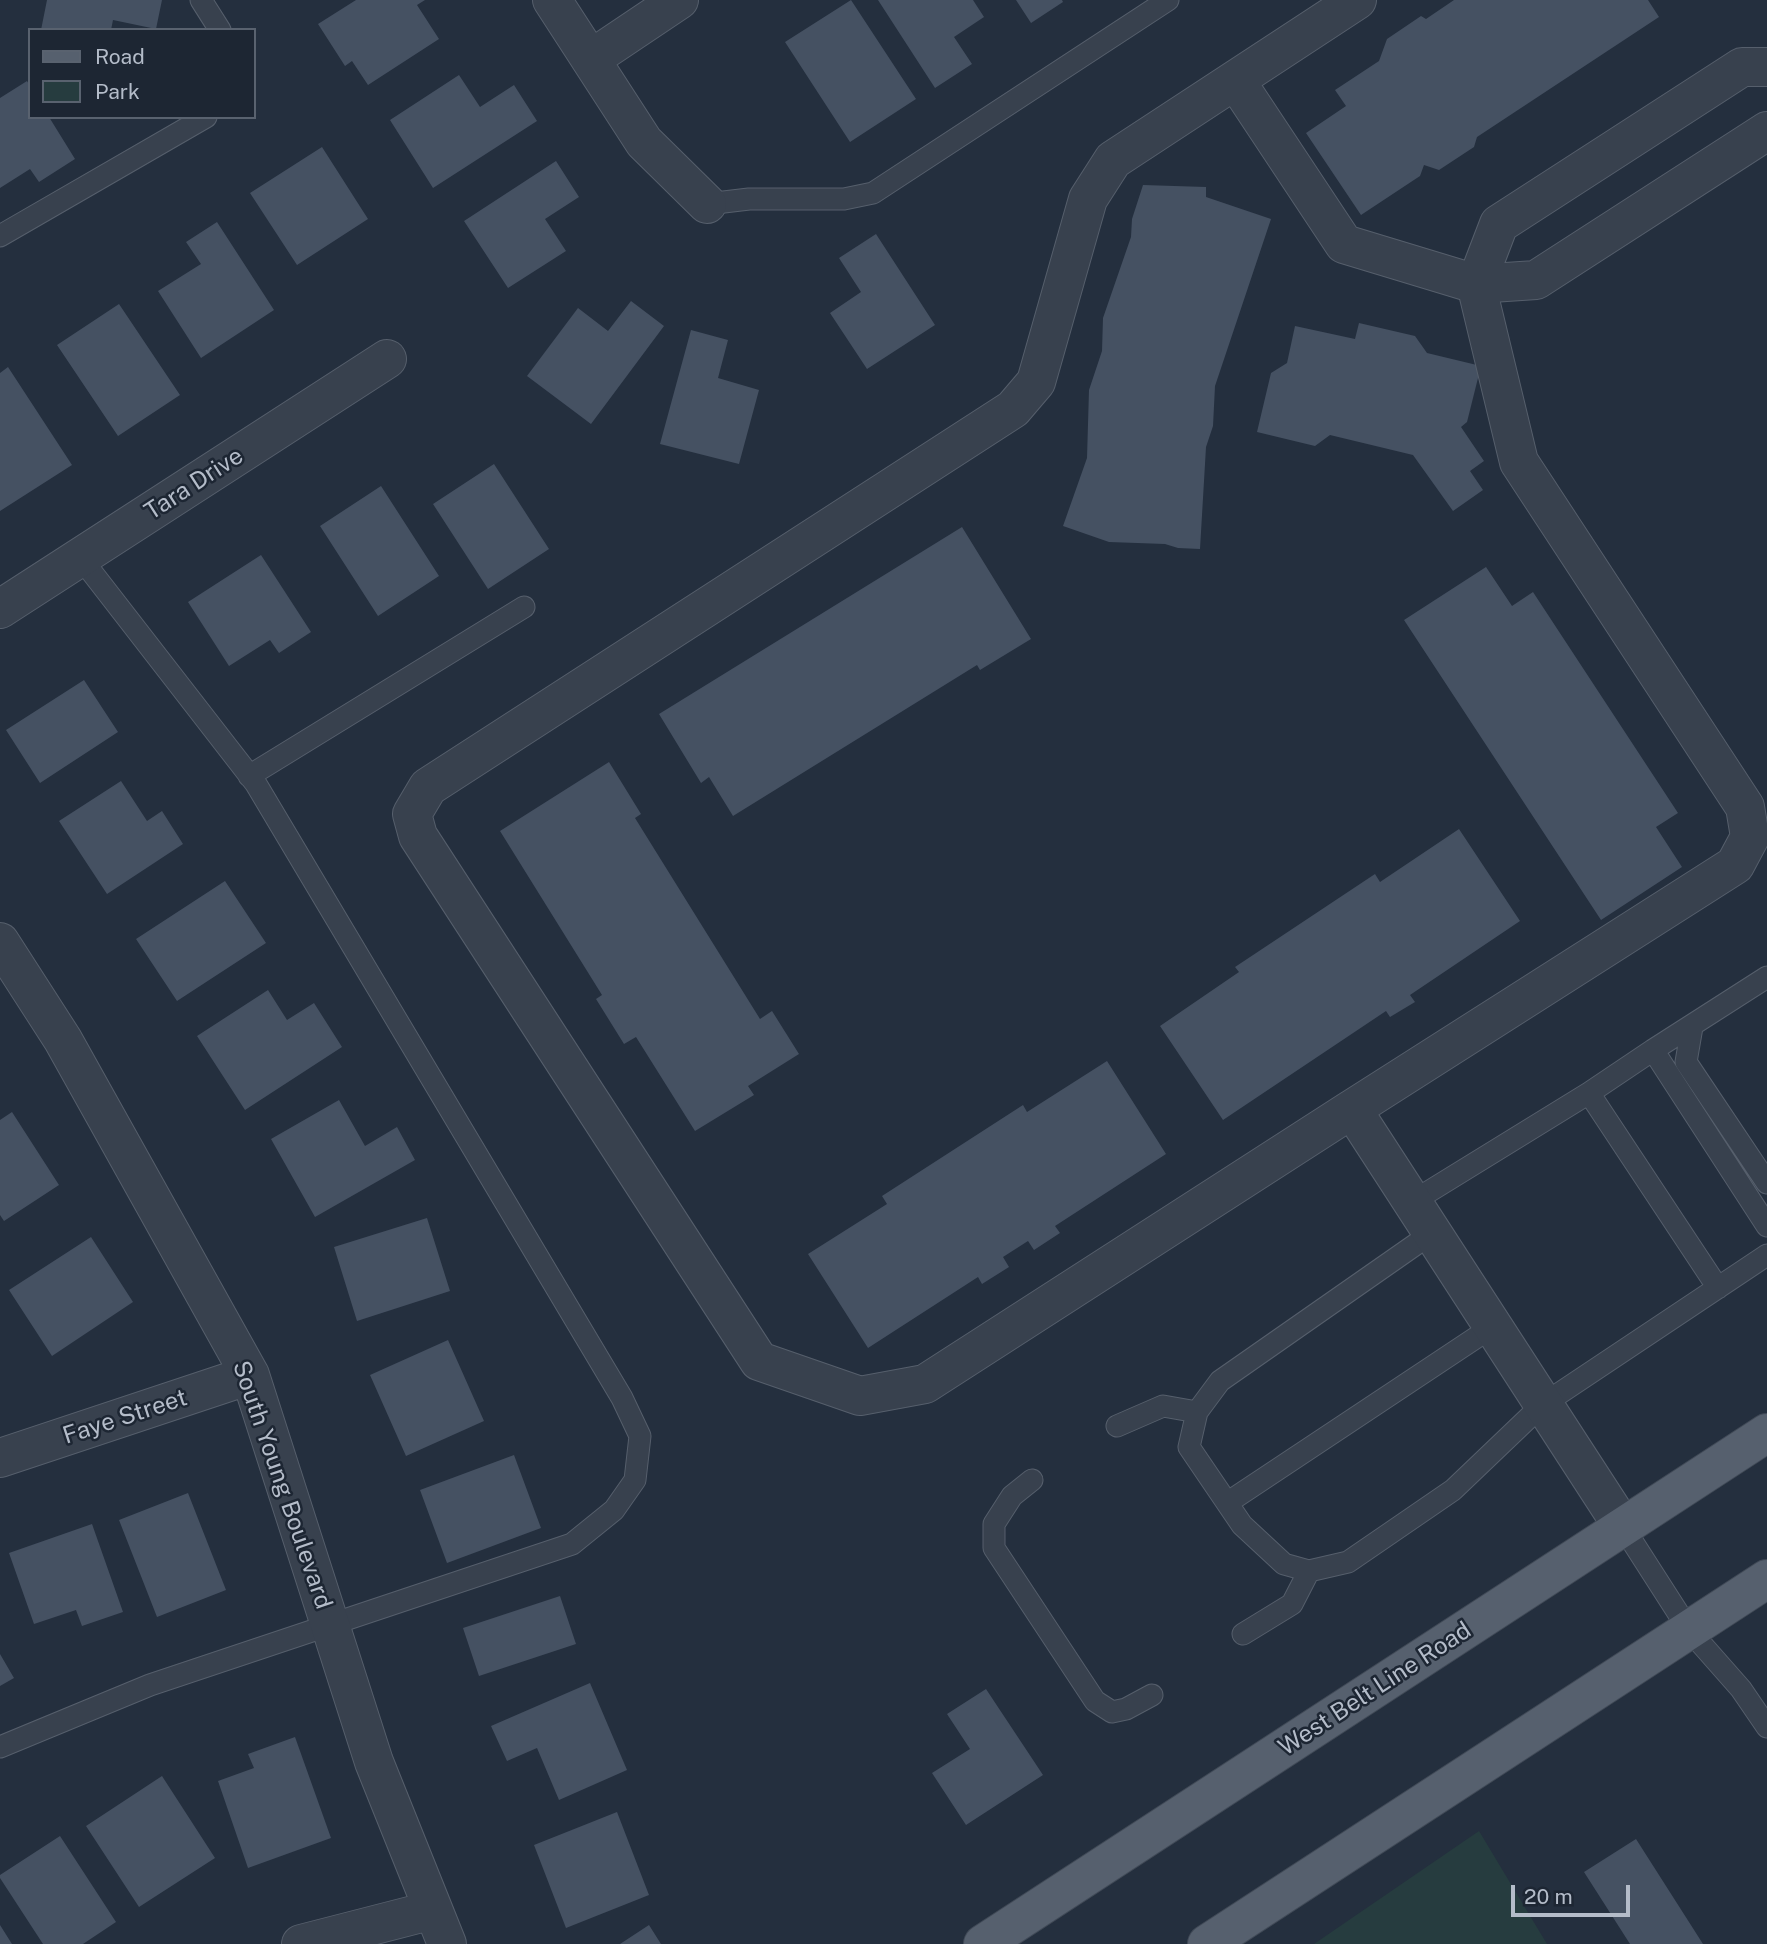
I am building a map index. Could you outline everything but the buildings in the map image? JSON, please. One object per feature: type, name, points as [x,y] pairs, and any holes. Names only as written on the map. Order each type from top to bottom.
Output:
[{"type":"main road","name":"West Belt Line Road","points":[[983,1944],[1767,1433]]},
{"type":"main road","points":[[1207,1944],[1767,1579]]},
{"type":"street","points":[[552,0],[644,142],[707,204]]},
{"type":"street","points":[[591,59],[680,0]]},
{"type":"street","points":[[1357,0],[1113,160],[1088,199],[1036,382],[1013,409],[428,787],[412,814],[418,836],[759,1361],[860,1396],[925,1384],[1735,865],[1750,837],[1745,807],[1519,462],[1476,284],[1499,224],[1742,67],[1767,67]]},
{"type":"street","points":[[1236,81],[1344,244],[1476,284],[1536,281],[1767,131]]},
{"type":"street","name":"Tara Drive","points":[[0,609],[387,359]]},
{"type":"street","name":"South Young Boulevard","points":[[0,942],[63,1041],[250,1375],[374,1762],[440,1927]]},
{"type":"street","points":[[1352,1109],[1623,1527]]},
{"type":"street","name":"Faye Street","points":[[0,1458],[250,1375]]},
{"type":"street","points":[[301,1944],[440,1927]]},
{"type":"lane","points":[[201,0],[219,28]]},
{"type":"lane","points":[[707,204],[749,199],[844,199],[873,193],[1168,0]]},
{"type":"lane","points":[[0,236],[203,119]]},
{"type":"lane","points":[[0,1747],[150,1685],[572,1544],[614,1510],[635,1480],[640,1436],[622,1398],[249,776],[80,557]]},
{"type":"lane","points":[[249,776],[524,607]]},
{"type":"lane","points":[[1767,978],[1589,1093],[1422,1217],[1220,1381],[1197,1412],[1189,1447],[1242,1525],[1284,1564],[1309,1570],[1348,1562],[1453,1490],[1542,1405],[1767,1255]]},
{"type":"lane","points":[[1692,1027],[1686,1062],[1767,1183]]},
{"type":"lane","points":[[1653,1050],[1766,1220]]},
{"type":"lane","points":[[1589,1093],[1718,1288]]},
{"type":"lane","points":[[1227,1503],[1492,1327]]},
{"type":"lane","points":[[1117,1426],[1163,1406],[1197,1412]]},
{"type":"lane","points":[[1032,1480],[1012,1496],[994,1524],[994,1548],[1095,1701],[1112,1712],[1126,1709],[1152,1695]]},
{"type":"lane","points":[[1623,1527],[1689,1630],[1741,1689],[1767,1727]]},
{"type":"lane","points":[[1243,1634],[1292,1604],[1309,1570]]},
{"type":"green space","points":[[1479,1831],[1547,1944],[1314,1944]]}]
